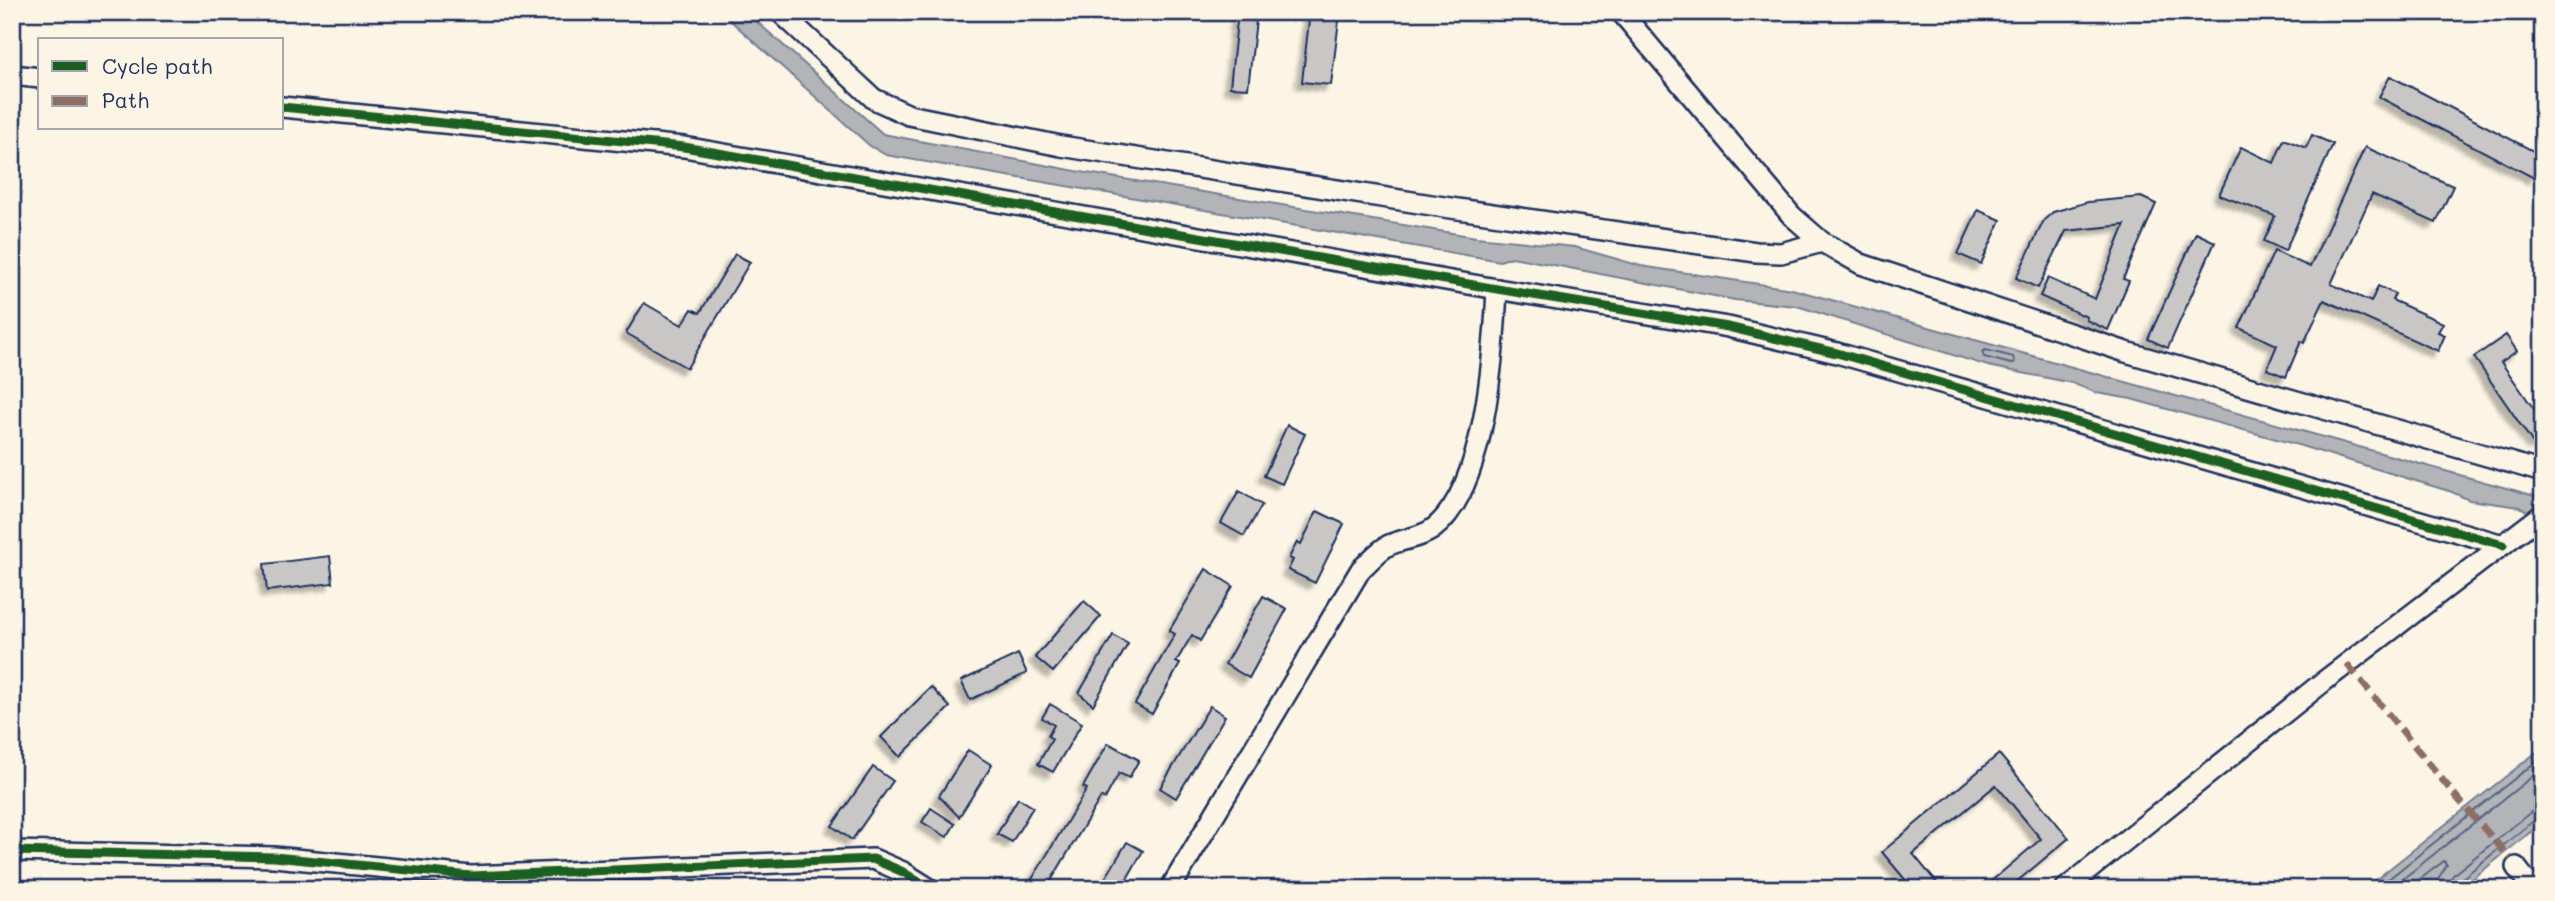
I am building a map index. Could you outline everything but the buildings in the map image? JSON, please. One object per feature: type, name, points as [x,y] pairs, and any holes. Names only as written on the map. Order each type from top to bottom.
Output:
[{"type":"street","points":[[780,12],[874,99],[909,115],[1061,146],[1444,207],[1756,252],[1781,253],[1822,242]]},
{"type":"street","points":[[1621,12],[1792,216],[1822,242],[1861,264],[2113,348],[2543,472]]},
{"type":"street","points":[[12,75],[38,78]]},
{"type":"street","points":[[284,107],[684,147],[1728,327],[1837,353],[2503,545]]},
{"type":"street","points":[[1170,889],[1361,569],[1387,546],[1433,529],[1454,506],[1469,474],[1486,408],[1497,289]]},
{"type":"street","points":[[2065,889],[2323,682],[2540,517]]},
{"type":"street","points":[[12,851],[274,857],[471,876],[873,859],[903,872],[930,889]]},
{"type":"street","points":[[2516,867],[2533,889]]},
{"type":"water","points":[[721,12],[746,12],[883,134],[1081,172],[1476,237],[1575,247],[1641,266],[1792,289],[2535,496],[2543,499],[2543,521],[2520,507],[2469,500],[2452,492],[2298,445],[2131,399],[2097,393],[2072,383],[1988,366],[1797,306],[1735,300],[1512,257],[1500,261],[886,155],[870,146]]},
{"type":"water","points":[[2543,747],[2543,822],[2460,889],[2364,889]]},
{"type":"marked path","points":[[2347,664],[2510,858]]},
{"type":"cycle path","points":[[284,107],[684,147],[1728,327],[1837,353],[2503,545]]},
{"type":"cycle path","points":[[12,851],[274,857],[471,876],[873,859],[903,872],[930,889]]}]
